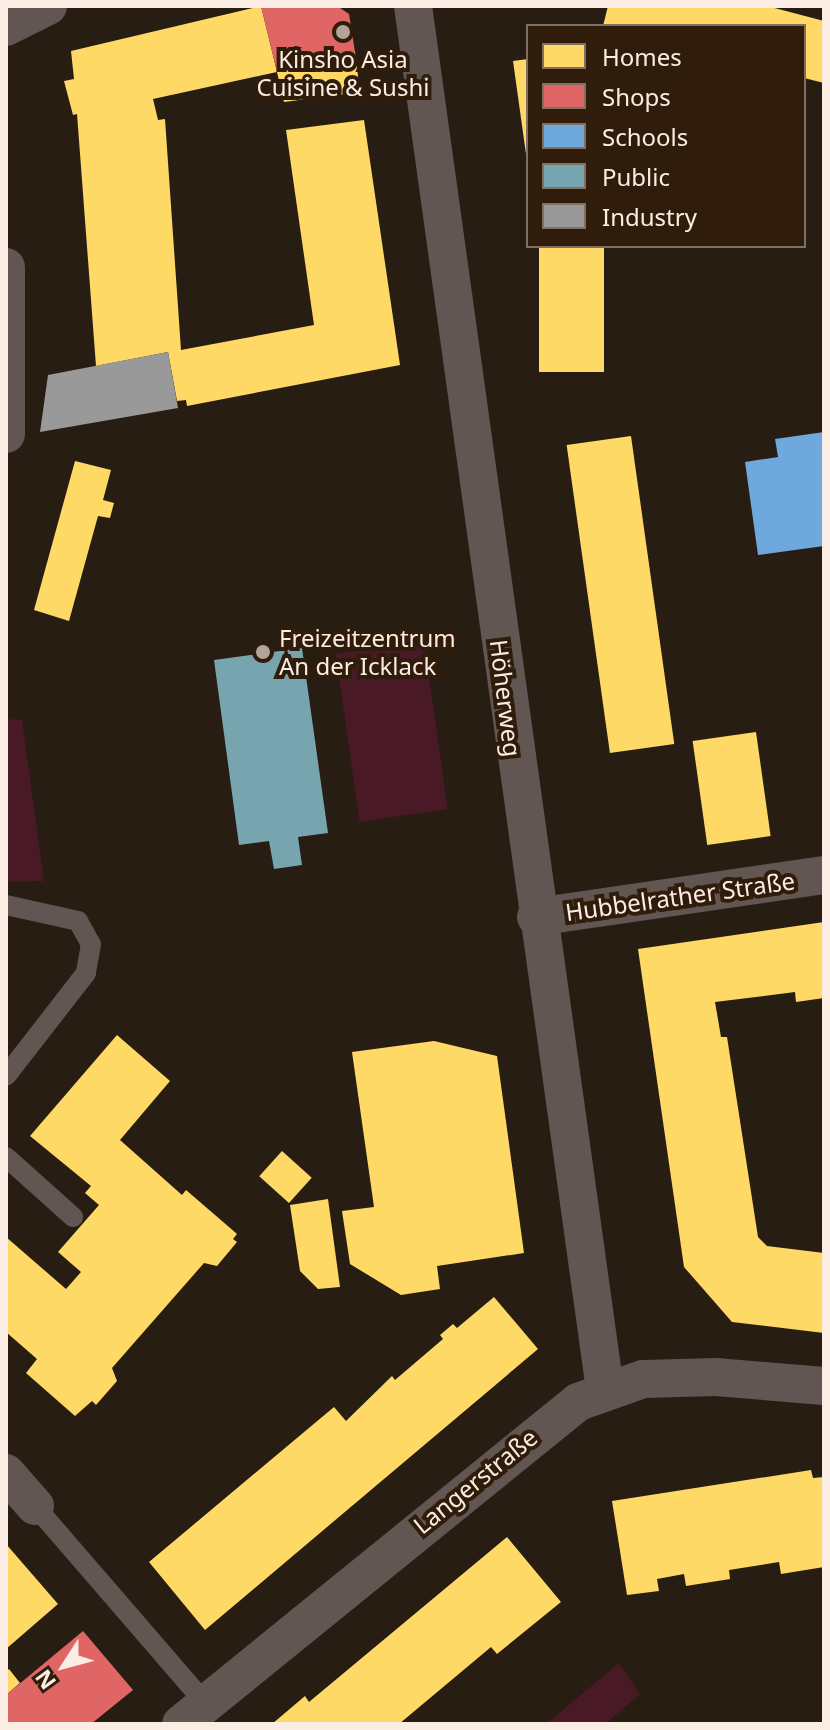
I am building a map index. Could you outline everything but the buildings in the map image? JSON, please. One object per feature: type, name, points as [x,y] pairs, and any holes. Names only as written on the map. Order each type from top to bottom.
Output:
[{"type":"street","points":[[6,27],[48,6]]},
{"type":"street","name":"Höherweg","points":[[413,6],[536,917],[605,1390]]},
{"type":"street","points":[[6,267],[6,434]]},
{"type":"street","name":"Hubbelrather Straße","points":[[536,917],[824,875]]},
{"type":"street","name":"Langerstraße","points":[[194,1714],[554,1416],[605,1390],[643,1379],[716,1377],[824,1386]]},
{"type":"street","points":[[6,1473],[35,1506]]},
{"type":"lane","points":[[6,905],[78,921],[91,944],[86,973],[6,1076]]},
{"type":"lane","points":[[6,1157],[73,1217]]},
{"type":"lane","points":[[35,1506],[194,1714]]},
{"type":"shaded area","points":[[424,641],[448,809],[360,822],[336,653]]},
{"type":"shaded area","points":[[6,719],[22,720],[44,881],[6,882]]},
{"type":"shaded area","points":[[619,1663],[640,1694],[605,1724],[546,1724]]},
{"type":"place","name":"Kinsho Asia Cuisine & Sushi","points":[[343,32]]},
{"type":"place","name":"Freizeitzentrum An der Icklack","points":[[263,652]]}]
